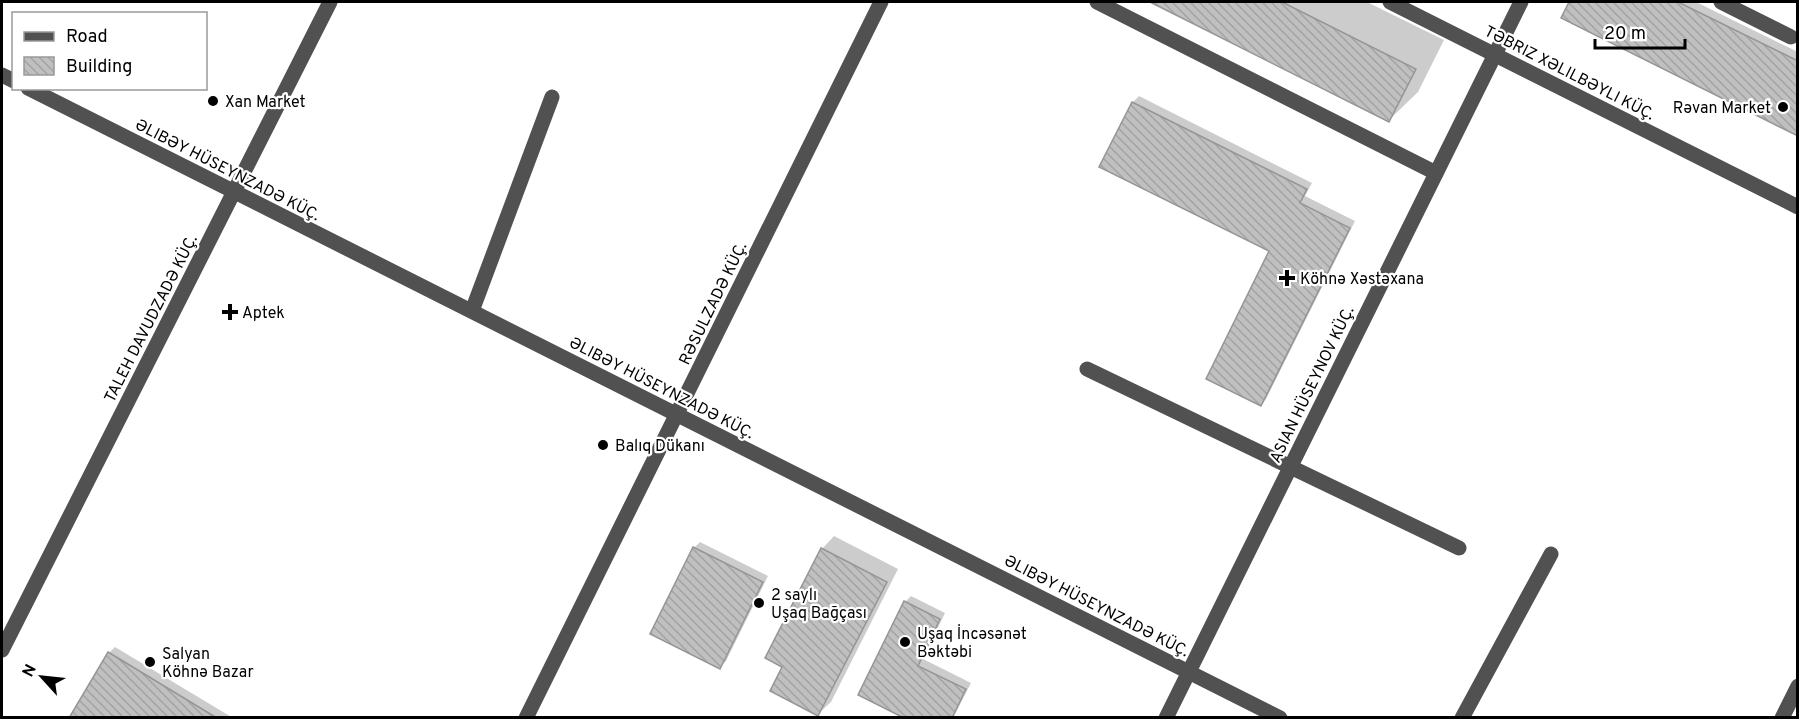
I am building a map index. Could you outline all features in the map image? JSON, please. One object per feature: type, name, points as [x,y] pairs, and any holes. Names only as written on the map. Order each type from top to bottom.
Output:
[{"type":"street","name":"TALEH DAVUDZADƏ KÜÇ.","points":[[2,650],[330,2]]},
{"type":"street","name":"RƏSULZADƏ KÜÇ.","points":[[526,717],[881,2]]},
{"type":"street","points":[[1097,2],[1436,173]]},
{"type":"street","name":"TƏBRIZ XƏLILBƏYLI KÜÇ.","points":[[1390,2],[1797,207]]},
{"type":"street","name":"ASIAN HÜSEYNOV KÜÇ.","points":[[1166,717],[1521,2]]},
{"type":"street","points":[[1721,2],[1791,37]]},
{"type":"street","name":"ƏLIBƏY HÜSEYNZADƏ KÜÇ.","points":[[32,90],[1280,717]]},
{"type":"street","points":[[472,311],[552,97]]},
{"type":"street","points":[[1087,369],[1459,548]]},
{"type":"street","points":[[1462,717],[1551,554]]},
{"type":"street","points":[[1782,717],[1797,686]]},
{"type":"building","points":[[1150,2],[1282,2],[1416,69],[1389,122]]},
{"type":"building","points":[[1569,2],[1678,2],[1798,61],[1798,136],[1561,18]]},
{"type":"building","points":[[1132,102],[1307,189],[1300,203],[1350,228],[1261,406],[1206,379],[1269,251],[1099,167]]},
{"type":"building","points":[[693,547],[763,582],[720,669],[650,634]]},
{"type":"building","points":[[821,548],[887,582],[818,716],[770,691],[782,667],[765,658]]},
{"type":"building","points":[[904,601],[940,619],[918,666],[966,689],[952,718],[904,718],[858,695]]},
{"type":"building","points":[[108,652],[217,718],[69,718]]},
{"type":"place","name":"Xan Market","points":[[213,101]]},
{"type":"place","name":"Rəvan Market","points":[[1783,107]]},
{"type":"place","name":"Köhnə Xəstəxana","points":[[1287,278]]},
{"type":"place","name":"Aptek","points":[[230,312]]},
{"type":"place","name":"Balıq Dükanı","points":[[603,445]]},
{"type":"place","name":"2 saylı Uşaq Bağçası","points":[[759,603]]},
{"type":"place","name":"Uşaq İncəsənət Bəktəbi","points":[[905,642]]},
{"type":"place","name":"Salyan Köhnə Bazar","points":[[150,662]]}]
